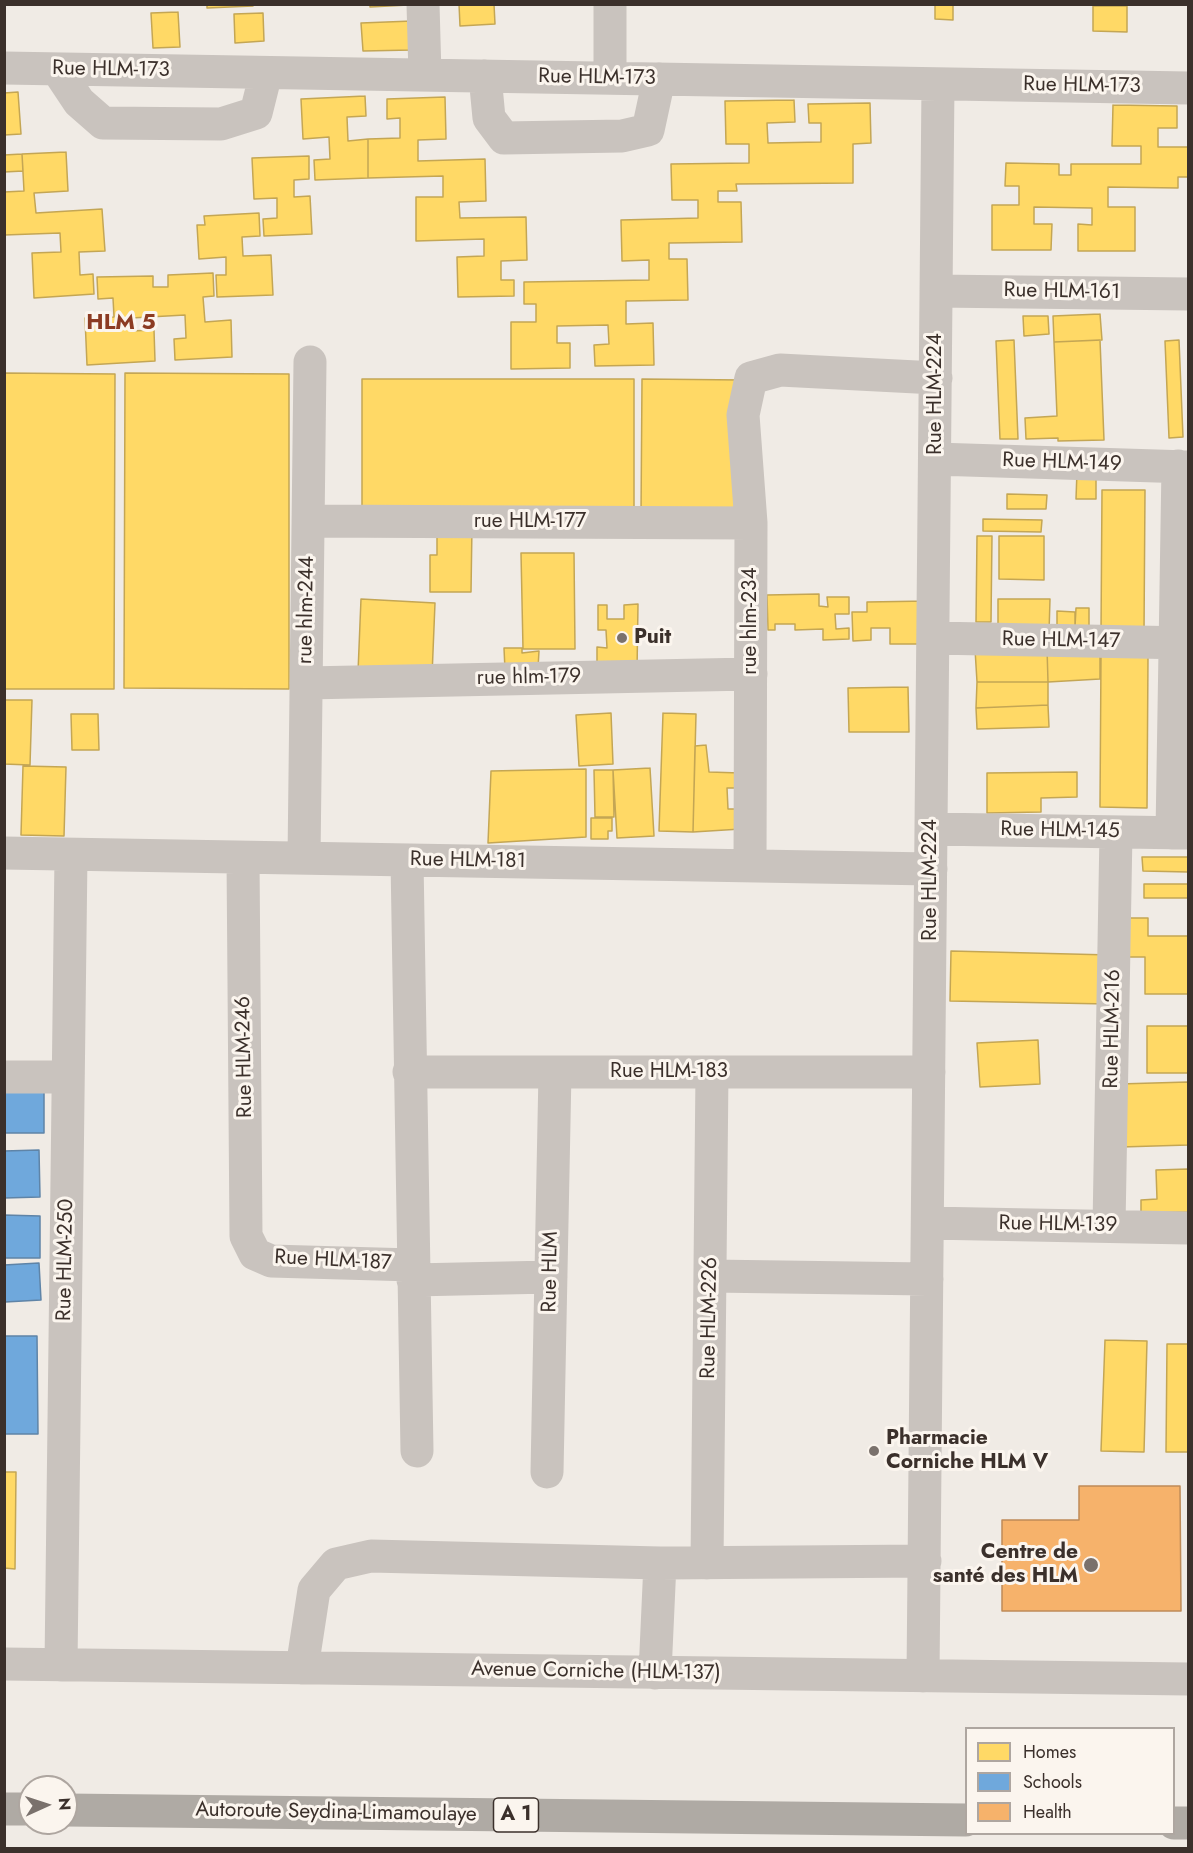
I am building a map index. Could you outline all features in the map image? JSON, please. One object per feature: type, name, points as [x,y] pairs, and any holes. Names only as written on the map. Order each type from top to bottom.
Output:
[{"type":"highway","name":"Autoroute Seydina-Limamoulaye","points":[[78,1810],[965,1820]]},
{"type":"street","points":[[423,4],[425,75]]},
{"type":"street","points":[[610,4],[610,78]]},
{"type":"street","name":"Rue HLM-173","points":[[4,68],[1188,88]]},
{"type":"street","points":[[57,69],[79,102],[104,123],[221,124],[256,113],[266,73]]},
{"type":"street","points":[[485,76],[489,118],[504,138],[622,136],[648,130],[659,79]]},
{"type":"street","name":"Rue HLM-224","points":[[923,1676],[938,84]]},
{"type":"street","name":"Rue HLM-161","points":[[936,291],[1188,294]]},
{"type":"street","name":"rue hlm-244","points":[[304,858],[310,362]]},
{"type":"street","name":"rue hlm-234","points":[[750,866],[751,523],[743,415],[752,378],[780,370],[936,378]]},
{"type":"street","name":"Rue HLM-149","points":[[935,459],[1183,466]]},
{"type":"street","points":[[1180,833],[1183,466]]},
{"type":"street","name":"rue HLM-177","points":[[309,521],[751,523]]},
{"type":"street","name":"Rue HLM-147","points":[[933,638],[1181,643]]},
{"type":"street","name":"rue hlm-179","points":[[306,683],[751,674]]},
{"type":"street","name":"Rue HLM-145","points":[[931,829],[1180,833]]},
{"type":"street","name":"Rue HLM-216","points":[[1109,1226],[1116,832]]},
{"type":"street","name":"Rue HLM-181","points":[[4,854],[931,869]]},
{"type":"street","name":"Rue HLM-250","points":[[61,1665],[71,855]]},
{"type":"street","name":"Rue HLM-246","points":[[243,858],[246,1236],[255,1254]]},
{"type":"street","points":[[407,860],[417,1451]]},
{"type":"street","name":"Rue HLM-183","points":[[409,1072],[929,1072]]},
{"type":"street","name":"Rue HLM","points":[[547,1472],[555,1072]]},
{"type":"street","name":"Rue HLM-226","points":[[707,1563],[712,1072]]},
{"type":"street","points":[[4,1077],[68,1077]]},
{"type":"street","name":"Rue HLM-139","points":[[928,1223],[1188,1228]]},
{"type":"street","name":"Rue HLM-187","points":[[255,1254],[271,1261],[413,1273],[551,1276]]},
{"type":"street","points":[[710,1276],[927,1279]]},
{"type":"street","points":[[302,1668],[315,1590],[336,1564],[371,1556],[660,1563],[925,1561]]},
{"type":"street","points":[[655,1673],[660,1563]]},
{"type":"street","points":[[1179,1679],[1188,1652]]},
{"type":"street","name":"Avenue Corniche (HLM-137)","points":[[4,1664],[1179,1679]]},
{"type":"building: Homes","points":[[207,4],[253,4],[253,6],[207,8]]},
{"type":"building: Homes","points":[[370,4],[408,4],[408,5],[370,7]]},
{"type":"building: Homes","points":[[459,4],[494,4],[495,24],[460,26]]},
{"type":"building: Homes","points":[[935,4],[953,4],[953,20],[935,19]]},
{"type":"building: Homes","points":[[1093,6],[1127,6],[1127,32],[1093,31]]},
{"type":"building: Homes","points":[[178,12],[180,47],[153,48],[151,13]]},
{"type":"building: Homes","points":[[263,13],[264,41],[235,43],[234,14]]},
{"type":"building: Homes","points":[[412,21],[412,50],[363,51],[361,23]]},
{"type":"building: Homes","points":[[18,92],[21,134],[4,135],[4,93]]},
{"type":"building: Homes","points":[[365,96],[366,116],[347,117],[348,141],[368,139],[368,178],[315,180],[314,160],[330,159],[329,137],[303,139],[301,99]]},
{"type":"building: Homes","points":[[445,97],[446,139],[418,140],[418,161],[485,159],[486,201],[459,202],[460,218],[526,217],[527,260],[501,261],[501,280],[514,280],[514,296],[458,297],[457,257],[484,256],[484,239],[416,241],[416,197],[443,197],[443,176],[368,178],[368,139],[400,138],[400,118],[387,119],[387,99]]},
{"type":"building: Homes","points":[[794,100],[795,122],[767,123],[768,143],[821,142],[821,123],[809,123],[808,104],[870,103],[871,143],[853,144],[853,183],[736,184],[737,191],[718,191],[718,202],[741,202],[742,242],[669,243],[669,259],[687,259],[688,300],[626,301],[626,324],[653,323],[654,365],[595,366],[594,345],[609,344],[608,325],[557,326],[557,343],[570,343],[570,368],[511,369],[511,322],[536,322],[536,304],[524,304],[524,282],[649,280],[649,260],[622,261],[621,220],[698,218],[698,200],[672,200],[671,164],[749,163],[749,144],[726,144],[725,101]]},
{"type":"building: Homes","points":[[1113,105],[1177,106],[1177,128],[1158,128],[1158,147],[1188,147],[1188,177],[1178,177],[1178,188],[1108,187],[1108,207],[1135,207],[1135,251],[1078,251],[1078,224],[1092,225],[1092,208],[1034,207],[1034,224],[1052,224],[1051,250],[992,250],[992,205],[1019,205],[1019,186],[1005,186],[1006,163],[1059,164],[1059,175],[1071,175],[1071,164],[1141,164],[1141,146],[1112,146]]},
{"type":"building: Homes","points":[[66,152],[68,191],[34,193],[36,213],[102,209],[105,251],[79,252],[80,275],[93,274],[94,294],[34,298],[32,253],[61,252],[60,233],[4,235],[4,192],[24,191],[22,154]]},
{"type":"building: Homes","points":[[22,154],[23,171],[4,172],[4,155]]},
{"type":"building: Homes","points":[[309,156],[309,179],[294,180],[294,197],[310,196],[312,234],[264,236],[263,219],[277,218],[277,198],[254,199],[252,158]]},
{"type":"building: Homes","points":[[259,213],[260,236],[242,237],[243,256],[271,255],[273,295],[217,297],[216,275],[226,275],[226,257],[199,259],[197,225],[205,225],[204,216]]},
{"type":"building: Homes","points":[[213,273],[214,296],[203,297],[205,322],[231,320],[232,357],[175,360],[174,339],[186,338],[185,315],[131,318],[131,331],[154,330],[155,361],[87,365],[85,318],[114,317],[113,298],[98,299],[97,277],[153,276],[153,287],[168,287],[168,275]]},
{"type":"building: Homes","points":[[1100,314],[1102,340],[1054,342],[1053,316]]},
{"type":"building: Homes","points":[[1023,316],[1048,316],[1049,334],[1024,336]]},
{"type":"building: Homes","points":[[1014,340],[1018,439],[1000,439],[996,341]]},
{"type":"building: Homes","points":[[1100,340],[1104,440],[1026,439],[1025,418],[1057,416],[1054,342]]},
{"type":"building: Homes","points":[[1179,340],[1183,437],[1169,438],[1165,341]]},
{"type":"building: Homes","points":[[4,373],[115,374],[114,689],[4,689]]},
{"type":"building: Homes","points":[[125,373],[289,374],[289,689],[124,688]]},
{"type":"building: Homes","points":[[362,379],[634,379],[634,516],[362,516]]},
{"type":"building: Homes","points":[[642,379],[743,380],[742,516],[641,515]]},
{"type":"building: Homes","points":[[1077,471],[1096,471],[1096,499],[1076,499]]},
{"type":"building: Homes","points":[[1102,490],[1145,490],[1144,632],[1101,632]]},
{"type":"building: Homes","points":[[1007,494],[1047,495],[1046,509],[1007,509]]},
{"type":"building: Homes","points":[[983,519],[1042,520],[1041,532],[983,531]]},
{"type":"building: Homes","points":[[437,525],[472,526],[471,592],[430,592],[430,555],[437,555]]},
{"type":"building: Homes","points":[[977,536],[992,536],[991,622],[976,622]]},
{"type":"building: Homes","points":[[999,536],[1044,536],[1044,580],[999,579]]},
{"type":"building: Homes","points":[[521,553],[574,553],[575,649],[523,649]]},
{"type":"building: Homes","points":[[819,594],[819,606],[828,607],[827,597],[849,597],[849,614],[835,614],[836,629],[849,628],[849,639],[823,640],[823,629],[795,630],[795,624],[775,624],[775,630],[768,630],[767,595]]},
{"type":"building: Homes","points":[[361,599],[435,603],[432,676],[358,672]]},
{"type":"building: Homes","points":[[998,599],[1050,599],[1049,633],[998,633]]},
{"type":"building: Homes","points":[[928,601],[929,644],[890,644],[890,628],[871,628],[871,640],[853,641],[852,612],[867,612],[867,602]]},
{"type":"building: Homes","name":"Puit","points":[[638,604],[637,672],[597,673],[597,647],[607,648],[606,630],[598,630],[598,605],[607,605],[607,619],[624,619],[624,605]]},
{"type":"building: Homes","points":[[1076,608],[1089,608],[1089,627],[1075,627]]},
{"type":"building: Homes","points":[[1057,611],[1075,612],[1075,637],[1057,637]]},
{"type":"building: Homes","points":[[504,648],[522,648],[522,653],[539,651],[538,668],[505,670]]},
{"type":"building: Homes","points":[[1047,648],[1048,682],[977,682],[975,649]]},
{"type":"building: Homes","points":[[1047,648],[1100,648],[1100,679],[1048,682]]},
{"type":"building: Homes","points":[[1101,656],[1148,656],[1147,808],[1100,807]]},
{"type":"building: Homes","points":[[977,682],[1048,682],[1048,705],[976,708]]},
{"type":"building: Homes","points":[[908,687],[909,732],[849,732],[848,688]]},
{"type":"building: Homes","points":[[4,700],[32,700],[30,765],[4,764]]},
{"type":"building: Homes","points":[[1048,705],[1049,727],[977,729],[976,708]]},
{"type":"building: Homes","points":[[611,713],[613,764],[579,766],[576,715]]},
{"type":"building: Homes","points":[[663,713],[696,714],[693,832],[659,831]]},
{"type":"building: Homes","points":[[71,714],[98,714],[99,750],[72,750]]},
{"type":"building: Homes","points":[[706,745],[709,772],[740,773],[741,788],[727,788],[728,809],[739,809],[741,829],[693,832],[695,746]]},
{"type":"building: Homes","points":[[23,766],[66,767],[64,836],[21,835]]},
{"type":"building: Homes","points":[[650,768],[654,836],[617,838],[613,770]]},
{"type":"building: Homes","points":[[586,769],[586,837],[488,843],[491,771]]},
{"type":"building: Homes","points":[[594,770],[613,770],[614,817],[595,817]]},
{"type":"building: Homes","points":[[1077,772],[1077,797],[1041,798],[1041,812],[987,813],[987,773]]},
{"type":"building: Homes","points":[[591,818],[612,818],[612,831],[608,831],[608,839],[591,839]]},
{"type":"building: Homes","points":[[1142,857],[1188,857],[1188,872],[1143,871]]},
{"type":"building: Homes","points":[[1144,884],[1188,884],[1188,898],[1144,898]]},
{"type":"building: Homes","points":[[1121,918],[1148,918],[1148,936],[1188,936],[1188,994],[1145,994],[1145,957],[1121,957]]},
{"type":"building: Homes","points":[[951,951],[1110,955],[1108,1004],[950,1001]]},
{"type":"building: Homes","points":[[1147,1026],[1188,1026],[1188,1073],[1147,1073]]},
{"type":"building: Homes","points":[[1038,1040],[1040,1084],[980,1087],[977,1043]]},
{"type":"building: Homes","points":[[1188,1082],[1188,1145],[1121,1147],[1119,1084]]},
{"type":"building: Homes","points":[[1188,1169],[1188,1212],[1141,1213],[1141,1200],[1157,1199],[1156,1170]]},
{"type":"building: Homes","points":[[1105,1340],[1147,1341],[1144,1452],[1101,1451]]},
{"type":"building: Homes","points":[[1167,1344],[1188,1344],[1188,1452],[1166,1452]]},
{"type":"building: Homes","points":[[4,1472],[16,1472],[15,1569],[4,1568]]},
{"type":"building: Schools","points":[[4,1088],[44,1089],[44,1133],[4,1133]]},
{"type":"building: Schools","points":[[39,1150],[40,1197],[4,1198],[4,1151]]},
{"type":"building: Schools","points":[[4,1215],[40,1216],[40,1258],[4,1258]]},
{"type":"building: Schools","points":[[39,1263],[41,1300],[5,1302],[4,1265]]},
{"type":"building: Schools","points":[[4,1336],[37,1336],[38,1434],[4,1434]]},
{"type":"building: Health","name":"Centre de santé des HLM","points":[[1079,1486],[1180,1486],[1181,1611],[1002,1611],[1002,1520],[1079,1520]]},
{"type":"place","name":"Puit","points":[[622,638]]},
{"type":"place","name":"Pharmacie Corniche HLM V","points":[[874,1451]]},
{"type":"place","name":"Centre de santé des HLM","points":[[1091,1565]]},
{"type":"district","name":"HLM 5","points":[[121,324]]}]
